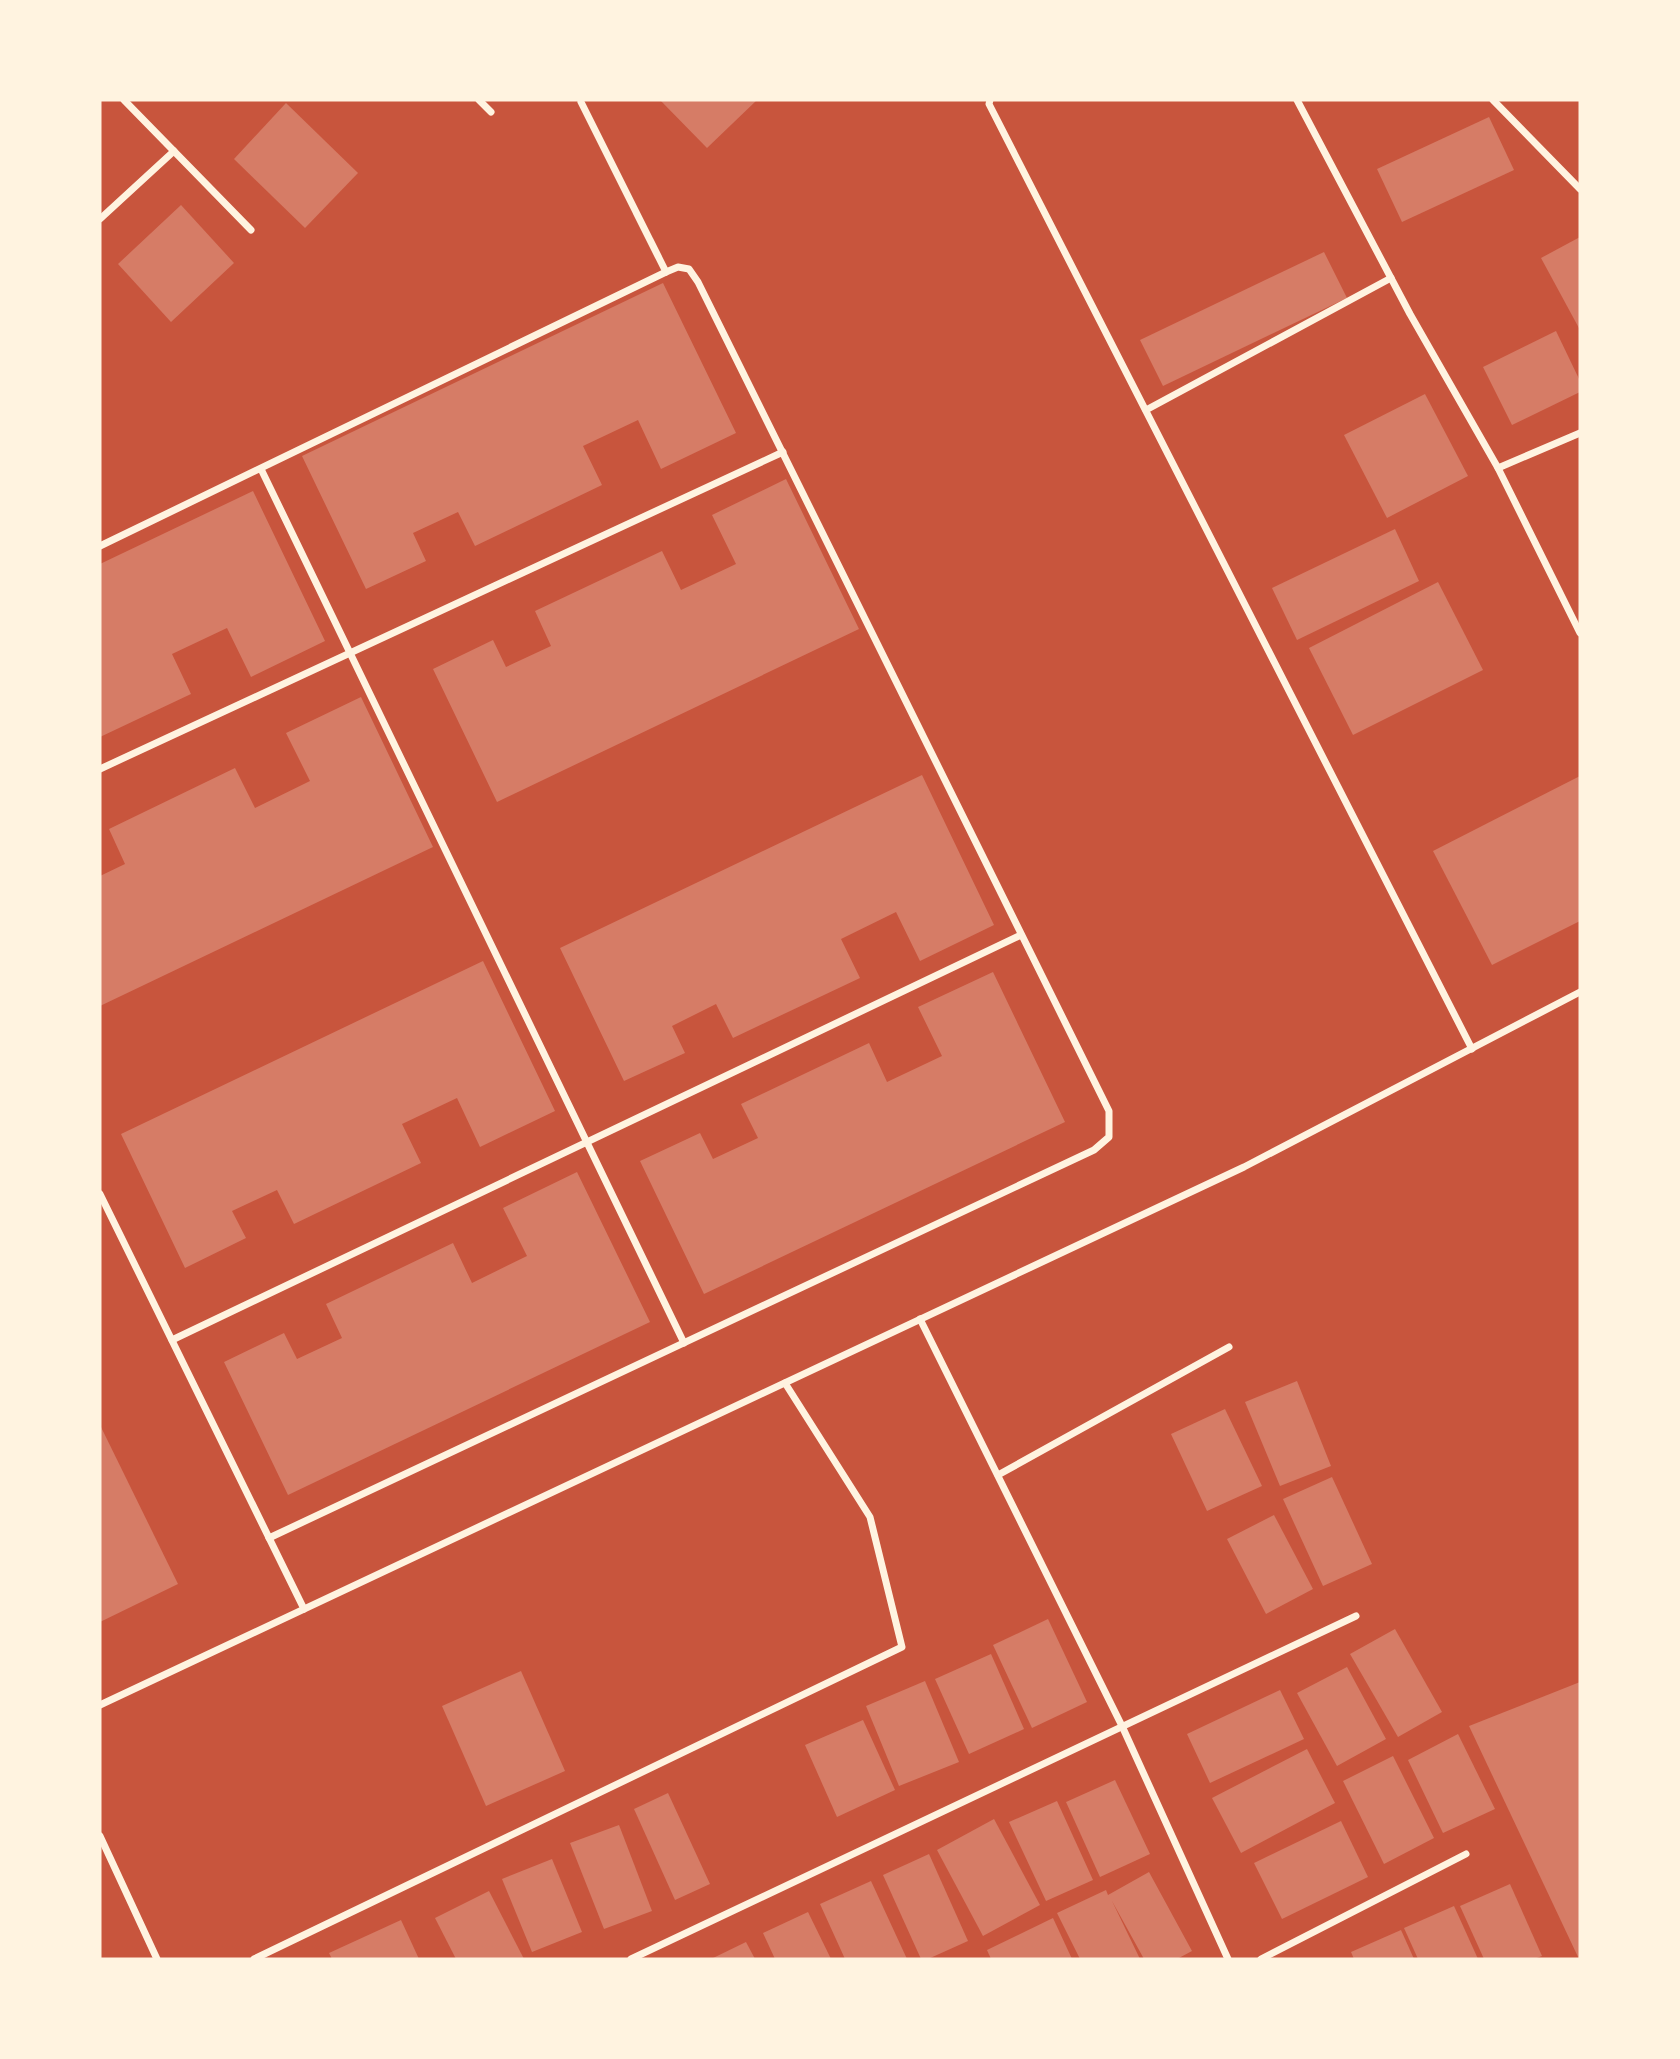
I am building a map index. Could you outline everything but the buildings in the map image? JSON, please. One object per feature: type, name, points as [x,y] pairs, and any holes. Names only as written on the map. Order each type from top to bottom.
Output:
[{"type":"street","points":[[124,100],[251,230]]},
{"type":"street","points":[[479,100],[491,112]]},
{"type":"street","points":[[990,100],[989,104],[1472,1049]]},
{"type":"street","points":[[1297,100],[1391,278],[1498,468],[1580,633]]},
{"type":"street","points":[[1493,100],[1580,189]]},
{"type":"street","points":[[581,102],[666,272]]},
{"type":"street","points":[[100,219],[174,151]]},
{"type":"street","points":[[100,546],[666,272],[678,267],[689,269],[698,282],[1108,1111],[1110,1137],[1094,1150],[269,1538]]},
{"type":"street","points":[[1146,410],[1391,278]]},
{"type":"street","points":[[1498,468],[1580,433]]},
{"type":"street","points":[[100,769],[783,453]]},
{"type":"street","points":[[261,469],[684,1343]]},
{"type":"street","points":[[172,1340],[1021,935]]},
{"type":"street","points":[[100,1705],[1244,1167],[1580,992]]},
{"type":"street","points":[[100,1194],[304,1609]]},
{"type":"street","points":[[920,1319],[1122,1726],[1228,1959]]},
{"type":"street","points":[[998,1475],[1229,1347]]},
{"type":"street","points":[[254,1959],[902,1647],[870,1517],[785,1383]]},
{"type":"street","points":[[631,1959],[1356,1616]]},
{"type":"street","points":[[100,1836],[157,1959]]},
{"type":"street","points":[[1261,1959],[1466,1854]]}]
